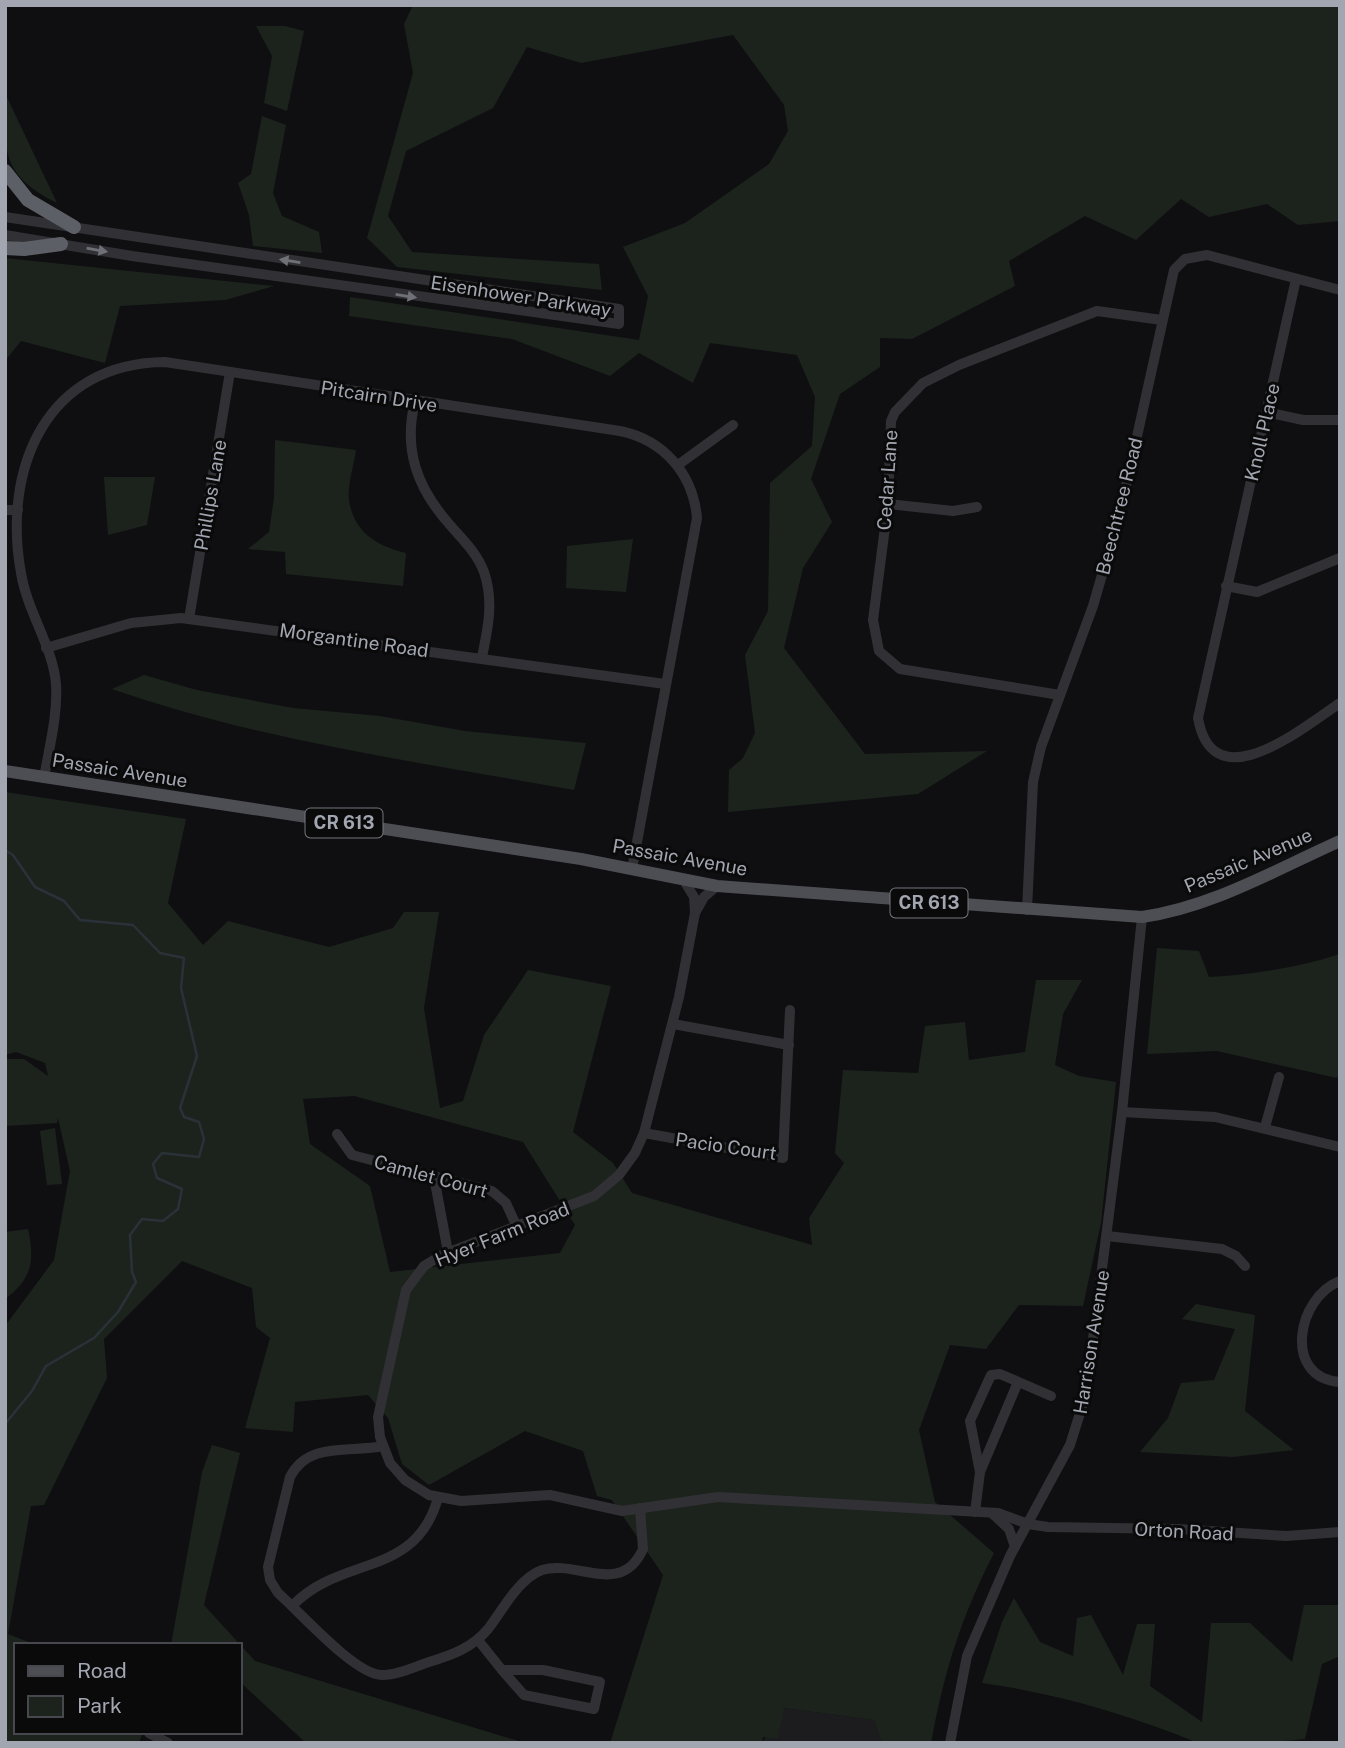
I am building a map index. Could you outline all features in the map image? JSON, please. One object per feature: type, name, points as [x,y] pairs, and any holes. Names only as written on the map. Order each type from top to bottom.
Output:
[{"type":"highway","points":[[5,171],[28,200],[74,228]]},
{"type":"highway","points":[[5,248],[24,249],[61,244]]},
{"type":"main road","name":"Passaic Avenue","points":[[5,771],[632,869],[717,886],[1142,917],[1203,903],[1340,841]]},
{"type":"street","name":"Eisenhower Parkway","points":[[5,217],[619,309],[619,324],[459,304],[5,235]]},
{"type":"street","name":"Beechtree Road","points":[[1027,910],[1033,782],[1041,747],[1093,606],[1120,513],[1174,270],[1191,256],[1207,255],[1340,290]]},
{"type":"street","name":"Knoll Place","points":[[1296,279],[1198,708],[1199,727],[1208,743],[1231,757],[1250,757],[1340,704]]},
{"type":"street","name":"Cedar Lane","points":[[1060,695],[900,669],[888,661],[876,642],[873,620],[888,504],[891,421],[903,403],[923,383],[959,365],[1097,311],[1162,320]]},
{"type":"street","name":"Pitcairn Drive","points":[[44,778],[56,700],[56,681],[46,648],[35,625],[20,573],[18,510],[23,467],[34,440],[54,410],[81,385],[114,369],[150,362],[180,363],[630,433],[656,445],[678,466],[692,490],[697,528],[665,684],[632,869]]},
{"type":"street","name":"Phillips Lane","points":[[189,619],[230,372]]},
{"type":"street","points":[[415,401],[410,438],[416,474],[433,506],[475,552],[487,583],[490,616],[482,657]]},
{"type":"street","points":[[1266,412],[1303,420],[1340,420]]},
{"type":"street","points":[[678,466],[733,425]]},
{"type":"street","points":[[888,504],[953,511],[977,507]]},
{"type":"street","points":[[5,510],[18,510]]},
{"type":"street","points":[[1226,586],[1257,592],[1340,558]]},
{"type":"street","name":"Morgantine Road","points":[[46,648],[131,623],[189,619],[665,684]]},
{"type":"street","name":"Hyer Farm Road","points":[[683,879],[694,897],[695,913],[673,1024],[644,1133],[630,1161],[604,1189],[581,1203],[448,1252],[419,1272],[403,1298],[380,1403],[378,1429],[390,1463],[405,1480],[438,1498],[461,1501],[541,1494],[611,1510],[718,1497],[992,1513],[1028,1524]]},
{"type":"street","name":"Hyer Farm Road","points":[[695,913],[704,897],[717,886]]},
{"type":"street","name":"Harrison Avenue","points":[[950,1743],[967,1656],[1015,1547],[1078,1425],[1086,1394],[1122,1112],[1142,917]]},
{"type":"street","name":"Pacio Court","points":[[644,1133],[783,1158],[790,1010]]},
{"type":"street","points":[[673,1024],[789,1045]]},
{"type":"street","points":[[1265,1127],[1279,1077]]},
{"type":"street","points":[[1122,1112],[1215,1117],[1340,1147]]},
{"type":"street","name":"Camlet Court","points":[[337,1133],[352,1155],[498,1195],[511,1210],[517,1227]]},
{"type":"street","points":[[434,1177],[448,1252]]},
{"type":"street","points":[[1107,1237],[1222,1249],[1236,1256],[1245,1266]]},
{"type":"street","points":[[1340,1281],[1325,1289],[1312,1302],[1304,1320],[1301,1338],[1310,1368],[1321,1378],[1340,1382]]},
{"type":"street","points":[[981,1472],[970,1421],[991,1375],[1000,1374],[1051,1396]]},
{"type":"street","points":[[975,1513],[981,1472],[1018,1382]]},
{"type":"street","points":[[383,1446],[316,1453],[302,1460],[294,1470],[270,1549],[268,1567],[273,1586],[292,1606],[356,1663],[374,1674],[397,1672],[450,1656],[478,1640],[534,1573],[556,1569],[604,1575],[628,1569],[643,1549],[640,1508]]},
{"type":"street","points":[[292,1606],[317,1584],[411,1546],[431,1519],[438,1498]]},
{"type":"street","points":[[992,1513],[1009,1529],[1015,1547]]},
{"type":"street","name":"Orton Road","points":[[1028,1524],[1286,1536],[1340,1532]]},
{"type":"street","points":[[478,1640],[502,1670],[524,1695],[594,1709],[600,1682],[543,1670],[502,1670]]},
{"type":"street","points":[[151,1734],[168,1743]]},
{"type":"shaded area","points":[[784,1708],[875,1720],[882,1743],[762,1743]]},
{"type":"green space","points":[[413,5],[1340,5],[1340,221],[1298,225],[1267,204],[1209,217],[1181,199],[1136,240],[1085,216],[1009,261],[1015,286],[912,339],[880,338],[880,367],[840,394],[811,479],[832,522],[803,568],[784,648],[865,754],[987,751],[918,794],[728,812],[729,770],[743,758],[755,733],[745,655],[768,611],[770,483],[812,446],[815,397],[797,355],[710,343],[693,383],[639,353],[610,376],[512,339],[349,316],[350,297],[639,340],[648,296],[623,247],[685,223],[769,164],[788,131],[784,105],[733,35],[581,63],[527,47],[493,108],[406,151],[388,216],[412,252],[599,264],[602,290],[397,267],[367,238],[413,73],[404,24]]},
{"type":"green space","points":[[256,26],[285,26],[304,31],[287,111],[264,103],[272,56]]},
{"type":"green space","points":[[5,93],[57,203],[38,192],[15,171],[6,146]]},
{"type":"green space","points":[[262,116],[286,125],[273,193],[282,216],[319,232],[322,253],[253,246],[249,215],[238,183],[251,174]]},
{"type":"green space","points":[[5,258],[274,286],[225,300],[120,306],[105,363],[21,341],[5,361]]},
{"type":"green space","points":[[275,440],[356,450],[349,488],[352,511],[368,536],[406,553],[403,586],[286,574],[285,552],[248,549],[269,532],[274,498]]},
{"type":"green space","points":[[104,477],[155,477],[147,525],[108,535]]},
{"type":"green space","points":[[633,539],[626,592],[566,588],[567,546]]},
{"type":"green space","points":[[144,675],[197,690],[293,708],[380,716],[465,731],[586,743],[574,790],[283,736],[225,723],[112,689]]},
{"type":"green space","points":[[5,792],[186,819],[168,903],[203,945],[228,921],[329,947],[393,928],[404,912],[439,912],[424,1008],[440,1108],[463,1101],[484,1035],[528,970],[611,986],[573,1132],[613,1163],[632,1193],[812,1245],[809,1218],[844,1163],[835,1153],[843,1070],[918,1073],[925,1026],[965,1022],[969,1060],[1025,1052],[1036,980],[1082,980],[1063,1014],[1055,1065],[1079,1076],[1116,1082],[1101,1223],[1083,1306],[1019,1305],[986,1349],[950,1345],[919,1430],[935,1502],[994,1553],[955,1645],[931,1743],[882,1743],[874,1720],[784,1708],[778,1739],[763,1737],[762,1743],[610,1743],[663,1575],[612,1500],[597,1496],[583,1451],[525,1431],[429,1485],[402,1464],[388,1418],[368,1395],[295,1402],[293,1432],[245,1428],[270,1338],[256,1327],[252,1288],[182,1261],[104,1339],[107,1378],[44,1505],[31,1506],[8,1634],[31,1643],[14,1643],[14,1734],[142,1734],[139,1743],[5,1743],[5,1326],[54,1260],[70,1171],[58,1118],[57,1123],[5,1126],[5,1059],[24,1059],[48,1076],[45,1063],[16,1052],[5,1055]],"holes":[[[354,1096],[523,1142],[575,1225],[560,1253],[390,1272],[370,1186],[310,1144],[303,1099]]]},
{"type":"green space","points":[[1157,948],[1199,951],[1209,977],[1275,970],[1340,954],[1340,1069],[1337,1078],[1217,1051],[1147,1054]]},
{"type":"green space","points":[[55,1128],[62,1184],[47,1185],[40,1131]]},
{"type":"green space","points":[[28,1229],[31,1251],[29,1268],[21,1284],[5,1299],[5,1232]]},
{"type":"green space","points":[[1196,1304],[1255,1315],[1245,1411],[1294,1450],[1233,1457],[1140,1452],[1168,1418],[1181,1383],[1214,1380],[1235,1329],[1182,1319]]},
{"type":"green space","points":[[212,1445],[240,1453],[204,1605],[239,1643],[171,1643],[202,1472]]},
{"type":"green space","points":[[1014,1598],[1040,1642],[1073,1656],[1077,1618],[1091,1615],[1123,1675],[1137,1624],[1155,1624],[1150,1686],[1202,1722],[1211,1623],[1250,1623],[1292,1662],[1304,1605],[1340,1605],[1340,1656],[1322,1664],[1305,1739],[1249,1744],[1198,1743],[1092,1706],[982,1683],[1002,1622]]},
{"type":"green space","points":[[242,1647],[255,1661],[525,1743],[306,1743],[242,1684]]},
{"type":"waterway","points":[[5,850],[13,855],[35,887],[64,901],[80,920],[133,925],[160,953],[184,958],[181,988],[197,1056],[180,1108],[184,1117],[199,1122],[204,1139],[199,1157],[162,1153],[153,1164],[157,1178],[182,1189],[178,1209],[163,1221],[142,1219],[130,1235],[132,1272],[136,1282],[118,1312],[94,1338],[46,1366],[32,1391],[5,1424]]}]
